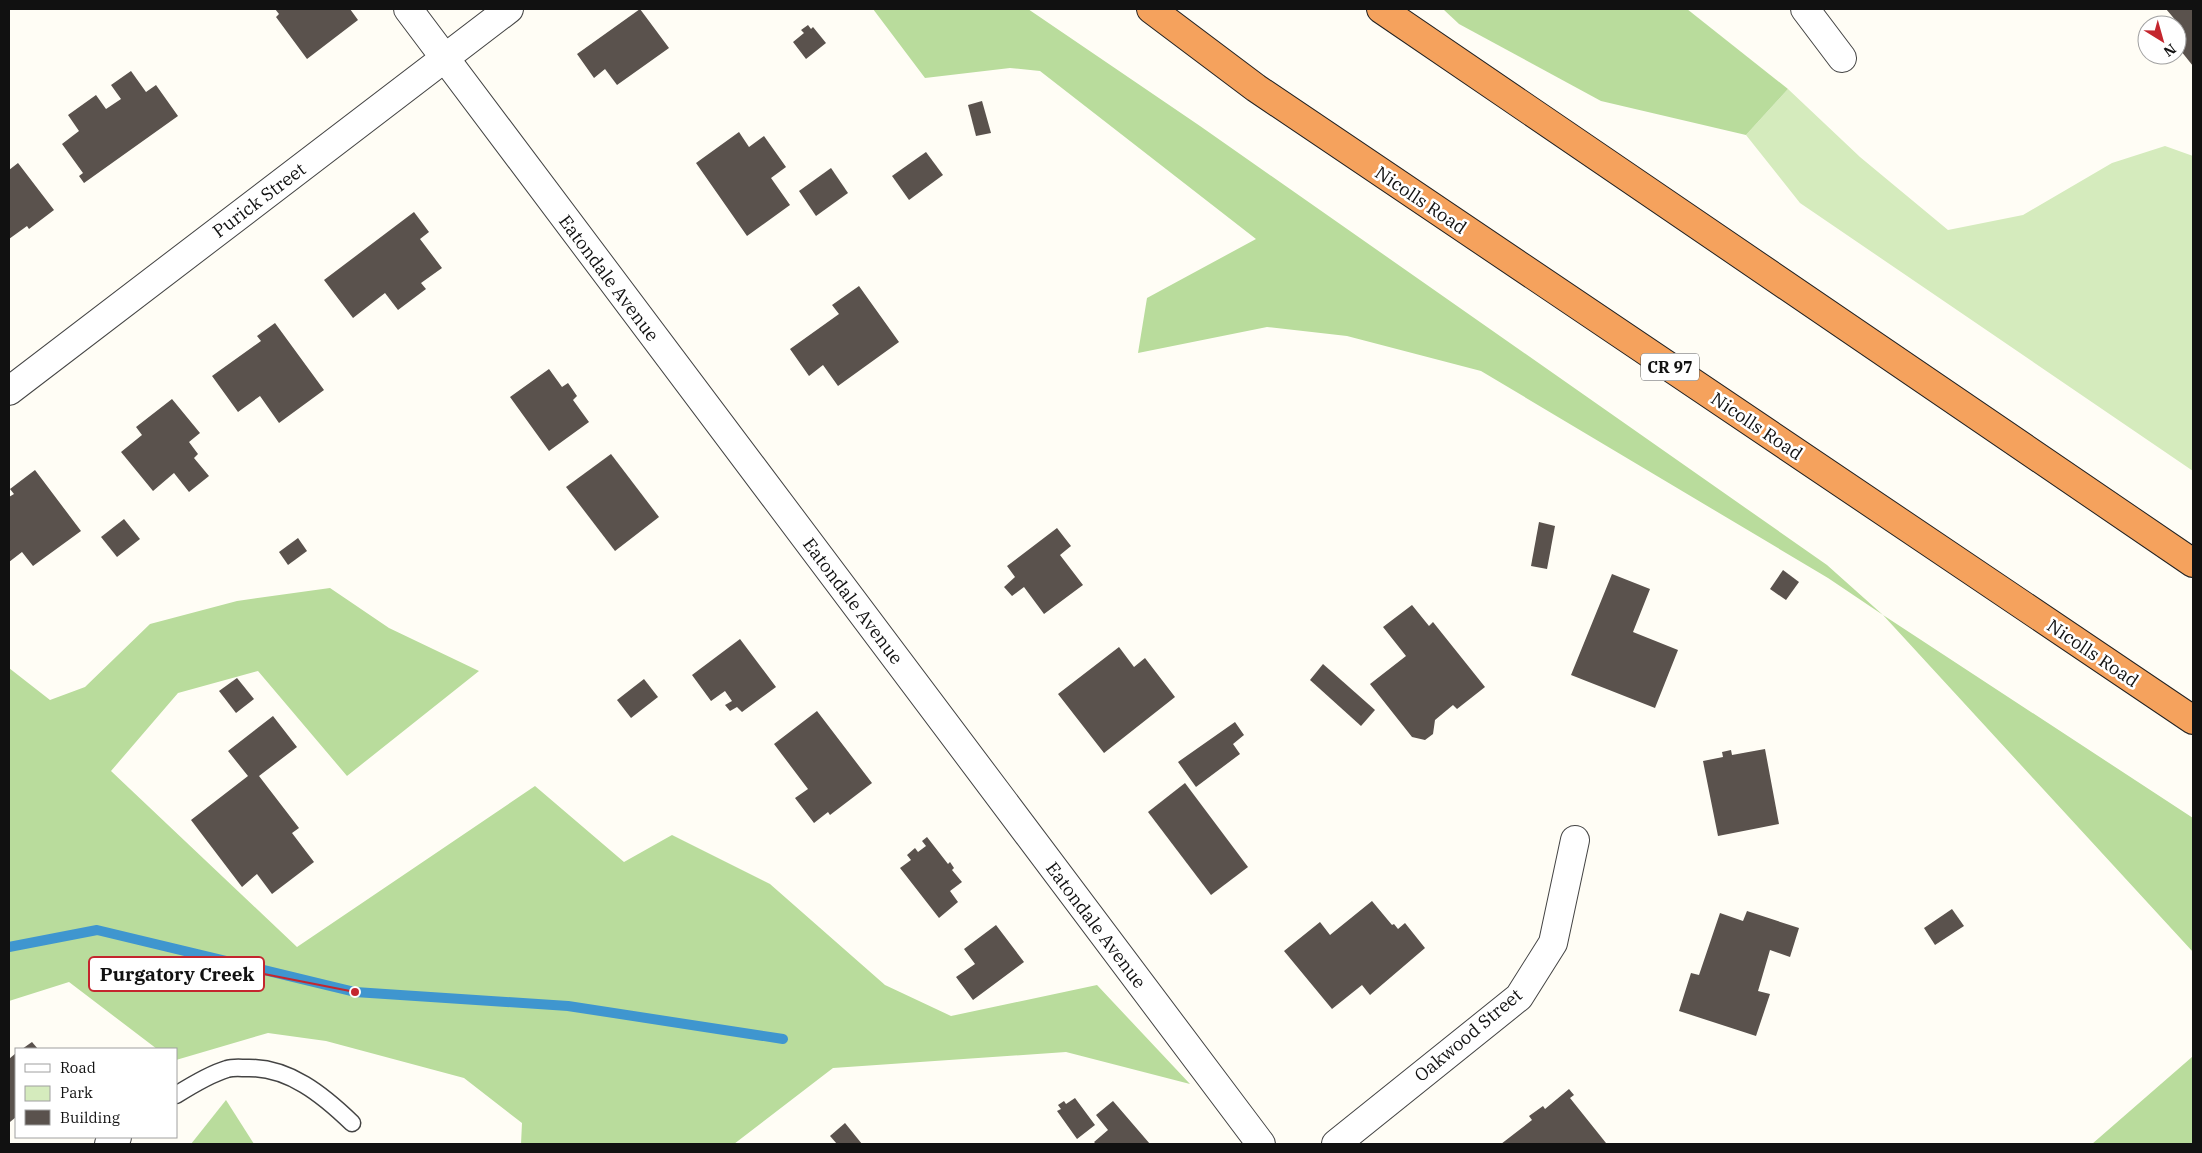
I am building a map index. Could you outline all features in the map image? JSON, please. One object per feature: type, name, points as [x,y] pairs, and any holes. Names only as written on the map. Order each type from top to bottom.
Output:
[{"type":"highway","name":"Nicolls Road","points":[[1151,9],[1256,88],[2193,720]]},
{"type":"highway","points":[[1381,9],[2193,563]]},
{"type":"street","name":"Eatondale Avenue","points":[[408,9],[1261,1144]]},
{"type":"street","name":"Purick Street","points":[[9,391],[509,9]]},
{"type":"street","points":[[1805,9],[1842,58]]},
{"type":"street","name":"Oakwood Street","points":[[1336,1144],[1519,997],[1553,943],[1576,840]]},
{"type":"lane","points":[[178,1094],[228,1068],[264,1068],[301,1081],[334,1105],[352,1123]]},
{"type":"green space","points":[[873,9],[1028,9],[1200,126],[1827,565],[1883,615],[1828,578],[1481,371],[1347,336],[1267,327],[1138,353],[1147,298],[1256,239],[1040,71],[1010,68],[925,78]]},
{"type":"green space","points":[[1443,9],[1687,9],[1788,89],[1746,135],[1601,101],[1459,24]]},
{"type":"green space","points":[[1788,89],[1860,157],[1948,230],[2023,215],[2112,163],[2165,146],[2193,156],[2193,471],[1800,203],[1746,135]]},
{"type":"green space","points":[[330,588],[389,628],[479,671],[347,776],[258,671],[178,693],[111,771],[297,947],[535,786],[624,862],[672,835],[770,884],[885,985],[951,1016],[1097,985],[1190,1084],[1066,1052],[833,1068],[734,1144],[521,1144],[522,1123],[464,1078],[326,1041],[268,1033],[178,1059],[178,1048],[156,1048],[69,982],[9,1001],[9,668],[50,700],[85,687],[150,624],[237,601]]},
{"type":"green space","points":[[1883,615],[2193,818],[2193,952]]},
{"type":"green space","points":[[2193,1051],[2193,1144],[2092,1144],[2192,1057]]},
{"type":"green space","points":[[226,1100],[254,1144],[191,1144]]},
{"type":"building","points":[[275,9],[350,9],[358,20],[307,59],[276,17],[279,14]]},
{"type":"building","points":[[640,9],[669,48],[617,85],[605,69],[594,78],[577,54]]},
{"type":"building","points":[[2166,9],[2193,9],[2193,66],[2187,58],[2187,15],[2171,15]]},
{"type":"building","points":[[808,25],[811,29],[813,27],[826,43],[806,59],[793,42],[804,33],[801,30]]},
{"type":"building","points":[[131,71],[146,92],[156,85],[178,116],[84,183],[79,176],[83,173],[62,144],[79,131],[68,115],[96,95],[106,109],[121,99],[111,85]]},
{"type":"building","points":[[982,101],[991,133],[976,136],[968,105]]},
{"type":"building","points":[[739,132],[749,147],[764,136],[786,167],[771,178],[790,205],[747,236],[696,163]]},
{"type":"building","points":[[926,152],[943,175],[909,200],[892,176]]},
{"type":"building","points":[[18,163],[54,210],[29,229],[27,226],[9,239],[9,170]]},
{"type":"building","points":[[831,168],[848,193],[816,216],[799,191]]},
{"type":"building","points":[[414,212],[429,232],[420,239],[442,268],[421,283],[426,289],[398,310],[385,293],[353,318],[324,280]]},
{"type":"building","points":[[859,286],[899,342],[838,386],[823,365],[809,376],[790,349],[839,314],[832,305]]},
{"type":"building","points":[[275,323],[324,390],[279,423],[260,396],[238,412],[212,376],[261,341],[257,336]]},
{"type":"building","points":[[549,369],[562,387],[568,383],[577,396],[573,400],[589,422],[549,451],[510,397]]},
{"type":"building","points":[[172,399],[200,433],[189,442],[198,454],[194,458],[209,476],[189,492],[174,473],[153,491],[121,452],[142,435],[136,427]]},
{"type":"building","points":[[611,454],[659,517],[615,551],[566,487]]},
{"type":"building","points":[[35,470],[81,531],[33,566],[22,552],[9,562],[9,497],[14,494],[10,489]]},
{"type":"building","points":[[124,519],[140,539],[117,557],[101,537]]},
{"type":"building","points":[[1539,522],[1555,526],[1547,569],[1531,566]]},
{"type":"building","points":[[1057,528],[1071,546],[1060,555],[1083,585],[1044,614],[1024,587],[1012,596],[1004,587],[1015,577],[1007,566]]},
{"type":"building","points":[[298,538],[307,551],[288,565],[279,552]]},
{"type":"building","points":[[1783,570],[1799,582],[1786,600],[1770,589]]},
{"type":"building","points":[[1612,574],[1650,589],[1633,632],[1678,650],[1655,708],[1571,675]]},
{"type":"building","points":[[1412,605],[1429,626],[1433,622],[1485,687],[1457,709],[1453,705],[1435,720],[1433,734],[1425,740],[1412,737],[1370,684],[1406,656],[1383,627]]},
{"type":"building","points":[[740,639],[776,687],[742,712],[737,707],[730,711],[725,705],[732,701],[725,691],[711,701],[692,675]]},
{"type":"building","points":[[1119,647],[1134,667],[1145,658],[1175,697],[1104,753],[1058,694]]},
{"type":"building","points":[[1323,664],[1375,710],[1361,726],[1310,680]]},
{"type":"building","points":[[237,678],[254,699],[236,713],[219,691]]},
{"type":"building","points":[[644,679],[658,697],[631,718],[617,700]]},
{"type":"building","points":[[817,711],[872,783],[830,815],[828,812],[814,823],[795,798],[808,789],[774,744]]},
{"type":"building","points":[[273,716],[297,747],[259,776],[299,828],[292,833],[314,862],[272,894],[257,874],[242,887],[191,820],[248,776],[228,751]]},
{"type":"building","points":[[1235,722],[1244,735],[1233,744],[1240,754],[1196,787],[1178,762]]},
{"type":"building","points":[[1765,749],[1779,824],[1718,836],[1703,761],[1723,757],[1722,752],[1731,750],[1732,755]]},
{"type":"building","points":[[1185,783],[1248,867],[1211,895],[1148,812]]},
{"type":"building","points":[[927,837],[948,864],[950,862],[954,868],[952,870],[962,882],[950,891],[958,902],[939,918],[900,868],[911,860],[907,855],[915,848],[918,852],[926,846],[922,841]]},
{"type":"building","points":[[1372,901],[1392,925],[1394,924],[1398,929],[1405,923],[1425,948],[1370,995],[1362,985],[1332,1009],[1284,951],[1320,922],[1330,935]]},
{"type":"building","points":[[1952,909],[1964,926],[1935,945],[1924,928]]},
{"type":"building","points":[[1747,911],[1799,928],[1790,957],[1770,950],[1758,991],[1770,994],[1756,1036],[1679,1011],[1691,973],[1699,975],[1720,913],[1743,921]]},
{"type":"building","points":[[996,925],[1024,962],[973,1000],[956,977],[975,964],[964,949]]},
{"type":"building","points":[[32,1042],[37,1048],[23,1048]]},
{"type":"building","points":[[15,1054],[15,1118],[10,1122],[9,1059]]},
{"type":"building","points":[[1569,1089],[1574,1095],[1570,1098],[1606,1143],[1501,1144],[1532,1120],[1529,1116],[1543,1106],[1545,1109]]},
{"type":"building","points":[[1075,1098],[1095,1125],[1077,1139],[1057,1111],[1061,1109],[1058,1105],[1064,1101],[1066,1104]]},
{"type":"building","points":[[1113,1101],[1150,1144],[1096,1144],[1094,1142],[1108,1130],[1096,1115]]},
{"type":"building","points":[[845,1123],[862,1144],[837,1144],[830,1136]]},
{"type":"waterway","points":[[9,947],[97,930],[355,992],[568,1006],[783,1039]]},
{"type":"place","name":"Purgatory Creek","points":[[355,992]]}]
